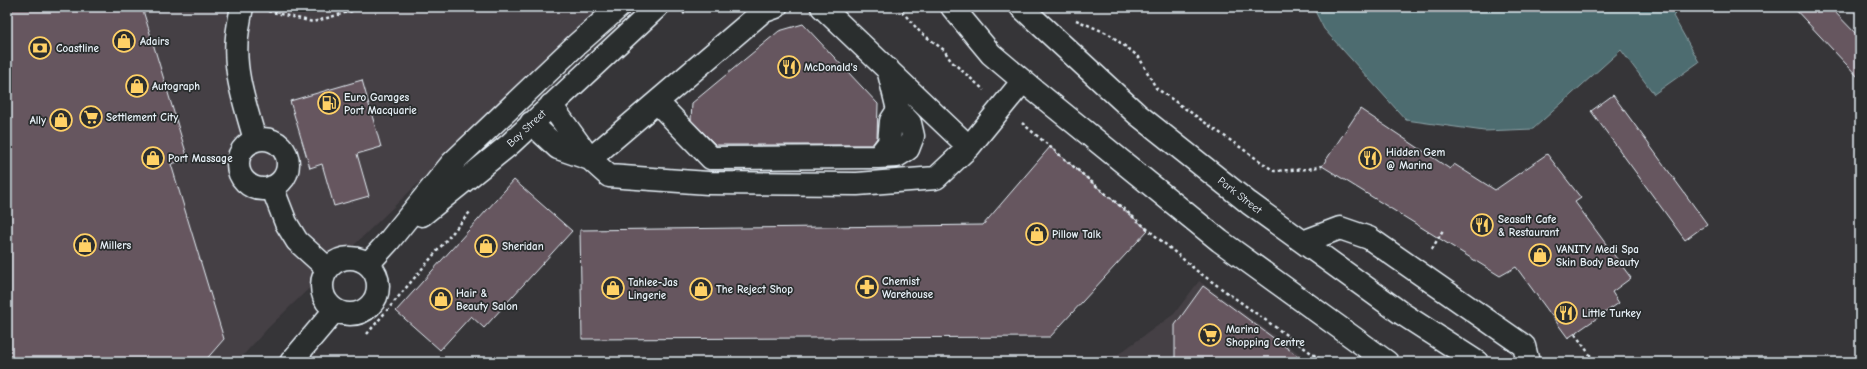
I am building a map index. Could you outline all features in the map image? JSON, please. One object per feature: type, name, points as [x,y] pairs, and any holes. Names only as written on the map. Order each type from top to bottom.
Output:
[{"type":"street","points":[[242,7],[237,38],[238,69],[242,95],[255,140]]},
{"type":"street","name":"Bay Street","points":[[368,264],[389,242],[452,163],[575,46],[620,7]]},
{"type":"street","name":"Bay Street","points":[[389,242],[510,144],[657,7]]},
{"type":"street","points":[[590,159],[762,12],[776,7]]},
{"type":"street","points":[[822,7],[969,147]]},
{"type":"street","points":[[952,7],[991,54],[1023,81],[1220,241],[1387,362]]},
{"type":"street","name":"Park Street","points":[[1021,7],[1137,114],[1249,203],[1401,313],[1477,362]]},
{"type":"street","points":[[657,102],[711,158],[878,157],[890,143],[891,121],[898,110],[888,69]]},
{"type":"street","points":[[551,105],[590,159],[609,176],[708,183],[857,184],[936,178],[969,147],[1023,81]]},
{"type":"street","points":[[531,124],[558,148],[590,159]]},
{"type":"street","points":[[266,139],[276,143],[284,151],[288,161],[287,172],[282,182],[272,188],[254,188],[247,184],[239,173],[238,160],[241,151],[247,144],[255,140],[266,139]]},
{"type":"street","points":[[272,188],[286,223],[297,241],[328,269]]},
{"type":"street","points":[[1303,242],[1340,228],[1369,238],[1524,346],[1528,362]]},
{"type":"street","points":[[347,258],[359,258],[368,264],[376,274],[378,284],[377,296],[371,305],[362,311],[351,314],[335,310],[324,298],[322,288],[323,280],[328,269],[337,261],[347,258]]},
{"type":"street","points":[[291,362],[335,310]]},
{"type":"path","points":[[267,11],[313,22],[366,7]]},
{"type":"path","points":[[898,7],[920,32],[944,50],[951,61],[984,90]]},
{"type":"path","points":[[1071,18],[1109,34],[1139,58],[1156,88],[1274,171],[1308,169],[1322,166]]},
{"type":"path","points":[[1028,128],[1197,271],[1324,362]]},
{"type":"path","points":[[367,334],[473,208]]},
{"type":"path","points":[[1439,237],[1443,230]]},
{"type":"path","points":[[1575,334],[1595,362]]},
{"type":"shaded area","points":[[7,7],[601,7],[269,327],[237,362],[7,362]]},
{"type":"shaded area","name":"Marina Shopping Centre","points":[[1199,281],[1311,362],[1013,362],[1117,355],[1174,314]]},
{"type":"water","points":[[1313,7],[1682,7],[1673,16],[1699,62],[1654,94],[1621,50],[1533,129],[1484,131],[1406,120],[1324,29]]},
{"type":"building","points":[[7,7],[142,7],[188,159],[171,164],[224,339],[204,362],[7,362]]},
{"type":"building","points":[[1793,7],[1830,7],[1860,38],[1860,79]]},
{"type":"building","name":"McDonald's","points":[[803,24],[878,104],[877,138],[872,145],[716,145],[691,120],[692,103],[779,31]]},
{"type":"building","points":[[362,80],[381,147],[357,154],[369,196],[334,206],[322,164],[310,168],[290,101]]},
{"type":"building","points":[[1613,95],[1707,224],[1685,240],[1591,111]]},
{"type":"building","points":[[1360,109],[1450,169],[1454,164],[1495,190],[1547,154],[1581,198],[1575,202],[1631,278],[1612,292],[1619,303],[1568,338],[1516,267],[1500,276],[1322,166]]},
{"type":"building","points":[[1050,147],[1148,230],[1050,337],[582,339],[580,230],[983,225]]},
{"type":"building","points":[[514,180],[572,231],[484,328],[471,316],[440,350],[396,311]]},
{"type":"building","name":"Marina Shopping Centre","points":[[1203,286],[1306,362],[1175,362],[1175,325]]},
{"type":"place","name":"Adairs","points":[[124,41]]},
{"type":"place","name":"Coastline","points":[[40,48]]},
{"type":"place","name":"McDonald's","points":[[789,67]]},
{"type":"place","name":"Autograph","points":[[137,86]]},
{"type":"place","name":"Euro Garages Port Macquarie","points":[[329,103]]},
{"type":"place","name":"Settlement City","points":[[91,117]]},
{"type":"place","name":"Ally","points":[[61,120]]},
{"type":"place","name":"Port Massage","points":[[153,158]]},
{"type":"place","name":"Hidden Gem @ Marina","points":[[1370,158]]},
{"type":"place","name":"Seasalt Cafe & Restaurant","points":[[1482,225]]},
{"type":"place","name":"Pillow Talk","points":[[1037,234]]},
{"type":"place","name":"Millers","points":[[85,245]]},
{"type":"place","name":"Sheridan","points":[[486,246]]},
{"type":"place","name":"VANITY Medi Spa Skin Body Beauty","points":[[1540,255]]},
{"type":"place","name":"Chemist Warehouse","points":[[867,287]]},
{"type":"place","name":"Tahlee-Jas Lingerie","points":[[613,288]]},
{"type":"place","name":"The Reject Shop","points":[[701,289]]},
{"type":"place","name":"Hair & Beauty Salon","points":[[441,299]]},
{"type":"place","name":"Little Turkey","points":[[1566,313]]},
{"type":"place","name":"Marina Shopping Centre","points":[[1210,335]]}]
